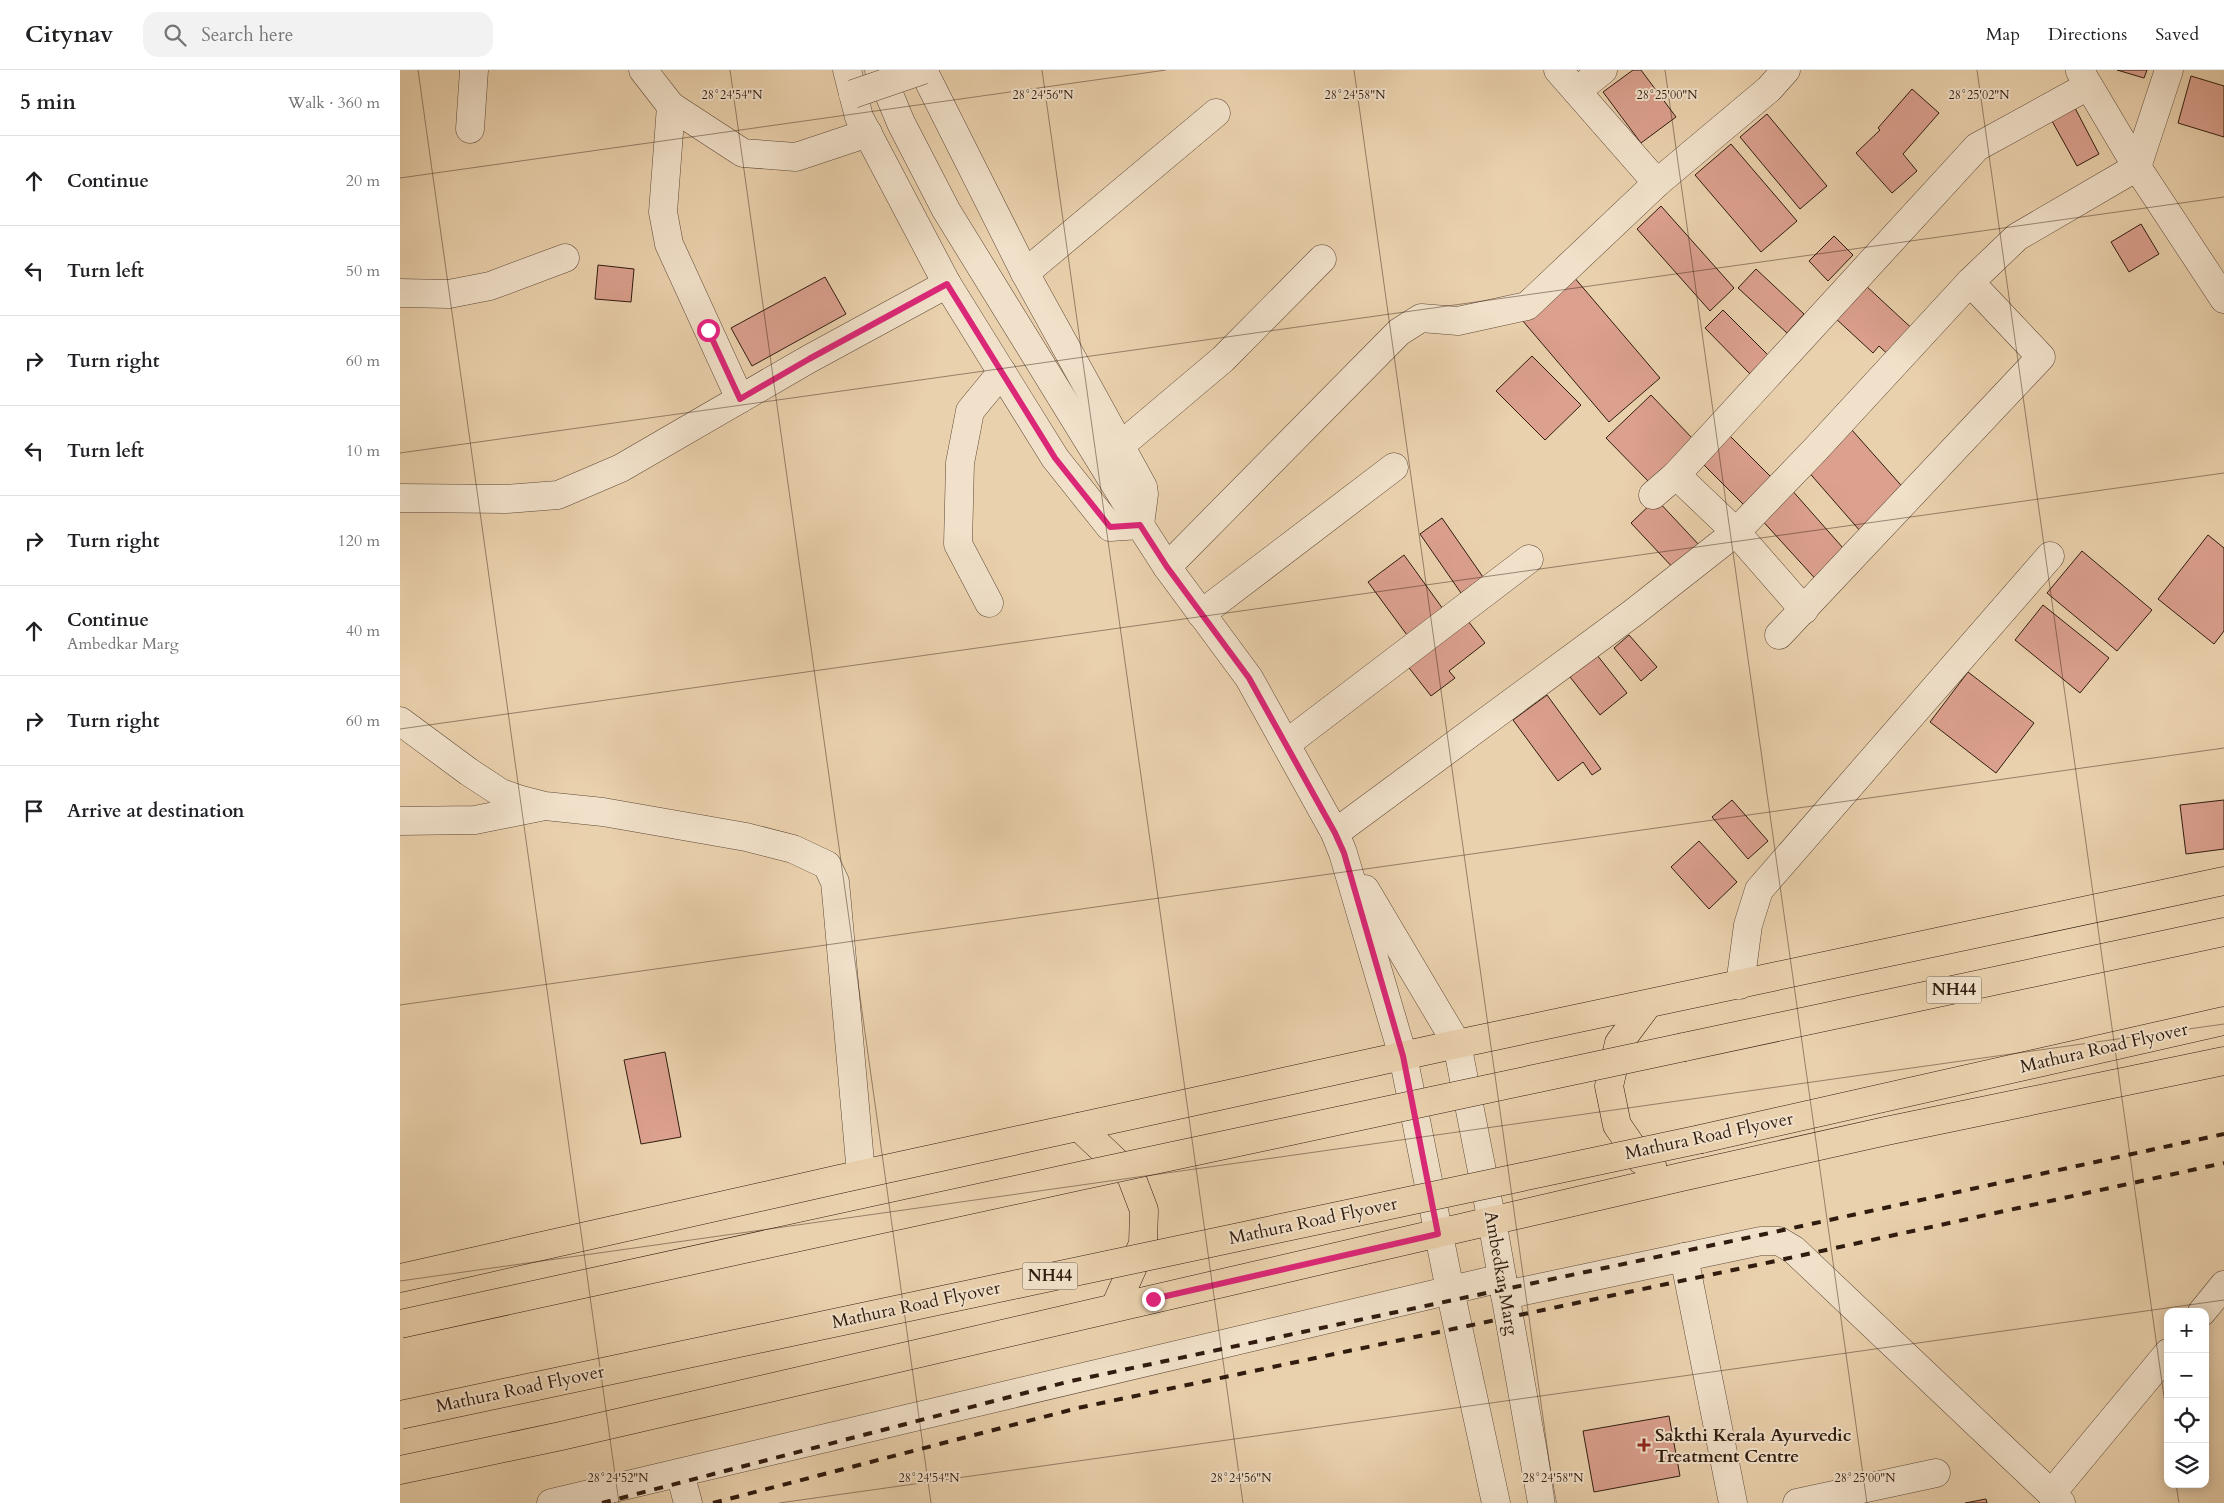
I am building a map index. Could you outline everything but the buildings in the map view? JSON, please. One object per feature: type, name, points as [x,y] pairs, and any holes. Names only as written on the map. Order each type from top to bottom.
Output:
[{"type":"main road","points":[[400,1278],[861,1174],[1457,1044],[2224,881]]},
{"type":"main road","name":"NH44","points":[[400,1324],[1084,1175],[2224,932]]},
{"type":"main road","points":[[1648,1004],[1619,1043],[1609,1086],[1617,1125],[1641,1160],[1681,1177]]},
{"type":"main road","name":"Mathura Road Flyover","points":[[400,1415],[1701,1139],[2224,1020]]},
{"type":"main road","points":[[1493,1226],[1681,1177],[1886,1131],[2224,1061]]},
{"type":"main road","points":[[1079,1127],[1131,1176],[1144,1210],[1143,1244],[1115,1307]]},
{"type":"main road","points":[[400,1470],[561,1436],[1438,1234],[1650,1201],[1816,1164],[1886,1131]]},
{"type":"street","points":[[470,129],[474,70]]},
{"type":"street","points":[[642,70],[671,106],[743,153],[796,157],[868,133]]},
{"type":"street","points":[[879,70],[901,123],[946,210],[1167,567],[1249,678],[1339,843],[1403,1056],[1438,1234],[1496,1503]]},
{"type":"street","points":[[923,70],[1025,273],[1143,487],[1144,494],[1140,525],[1110,527],[1055,458],[947,284],[859,117],[850,82],[923,70]]},
{"type":"street","points":[[1558,70],[1657,183]]},
{"type":"street","points":[[1577,91],[1603,70]]},
{"type":"street","points":[[1167,567],[1399,332],[1422,318],[1458,321],[1527,306],[1657,183],[1769,89],[1786,70]]},
{"type":"street","points":[[1339,843],[1736,532],[1815,450],[1970,282],[2017,237],[2137,167],[2169,70]]},
{"type":"street","points":[[1653,495],[1676,474],[1977,148],[2084,78],[2137,167],[2224,300]]},
{"type":"street","points":[[671,106],[663,212],[669,244],[740,399]]},
{"type":"street","points":[[1025,273],[1216,114]]},
{"type":"street","points":[[400,293],[449,294],[490,286],[565,258]]},
{"type":"street","points":[[1120,446],[1223,359],[1322,259]]},
{"type":"street","points":[[1779,635],[2041,357],[1970,282]]},
{"type":"street","points":[[400,498],[506,499],[558,495],[621,468],[809,359],[947,284]]},
{"type":"street","points":[[989,603],[958,544],[960,463],[970,411],[1002,372]]},
{"type":"street","points":[[1201,614],[1394,467]]},
{"type":"street","points":[[1676,474],[1736,532],[1804,610]]},
{"type":"street","points":[[1740,985],[1748,925],[1759,890],[2050,556]]},
{"type":"street","points":[[1286,744],[1529,559]]},
{"type":"street","points":[[400,721],[501,793],[545,806],[603,812],[746,837],[793,849],[827,865],[835,882],[861,1174]]},
{"type":"street","points":[[400,821],[475,820],[545,806]]},
{"type":"street","name":"Ambedkar Marg","points":[[1339,843],[1457,1044],[1493,1226],[1542,1503]]},
{"type":"street","points":[[551,1503],[1450,1290],[1503,1286],[1684,1257],[1760,1241],[1779,1241],[1794,1250],[2056,1498],[2164,1358]]},
{"type":"street","points":[[1684,1257],[1733,1503]]},
{"type":"street","points":[[2205,1308],[2224,1285]]},
{"type":"street","points":[[680,1473],[688,1503]]},
{"type":"street","points":[[1796,1503],[1936,1473]]},
{"type":"railway","points":[[602,1503],[1071,1381],[1765,1234],[2224,1134]]},
{"type":"railway","points":[[713,1503],[1078,1408],[1771,1262],[2224,1163]]},
{"type":"place","name":"Sakthi Kerala Ayurvedic Treatment Centre","points":[[1644,1445]]},
{"type":"route","points":[[708,330],[740,399],[947,284],[1055,458],[1110,527],[1140,525],[1167,567],[1249,678],[1335,833],[1344,853],[1403,1056],[1438,1234],[1153,1299]]}]
